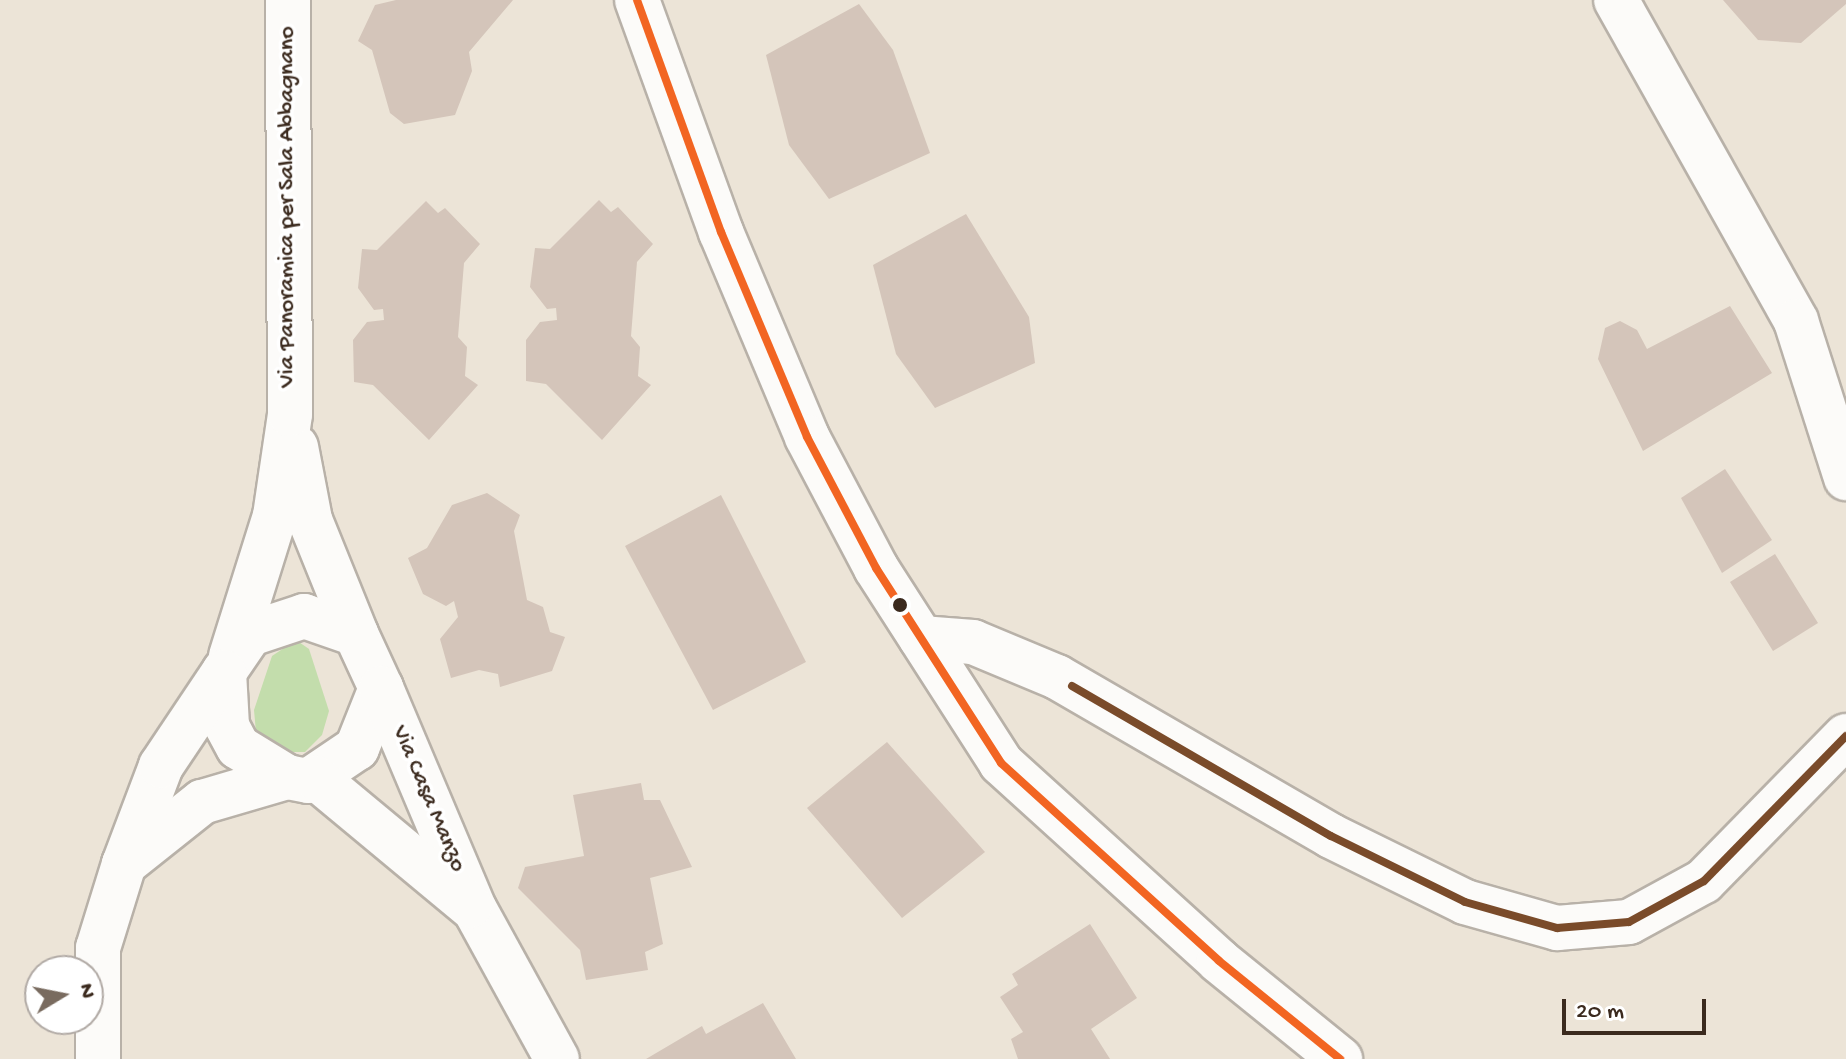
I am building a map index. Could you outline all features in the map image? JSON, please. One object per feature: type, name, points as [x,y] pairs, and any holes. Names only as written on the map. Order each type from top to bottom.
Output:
[{"type":"street","name":"Via Panoramica per Sala Abbagnano","points":[[228,664],[275,516],[290,414],[288,0]]},
{"type":"street","points":[[637,0],[721,232],[807,437],[921,638],[1001,763],[1219,961],[1340,1059]]},
{"type":"street","points":[[1616,0],[1796,321],[1846,478]]},
{"type":"street","name":"Via Panoramica per Sala Abbagnano","points":[[290,414],[310,520],[356,634]]},
{"type":"street","points":[[98,1059],[98,948],[124,864],[161,766],[250,634],[304,616],[356,634],[381,688],[369,731],[302,778],[202,802],[124,864]]},
{"type":"street","points":[[921,638],[973,642],[1057,677],[1331,836],[1465,902],[1557,928],[1629,922],[1704,881],[1846,736]]},
{"type":"street","points":[[228,664],[227,726],[238,747],[302,778]]},
{"type":"street","name":"Via Casa Manzo","points":[[381,688],[475,910],[557,1059]]},
{"type":"street","name":"Via Casa Manzo","points":[[302,778],[475,910]]},
{"type":"green space","points":[[296,640],[309,649],[329,711],[322,735],[305,752],[284,752],[256,732],[254,710],[272,656]]},
{"type":"building","points":[[396,0],[513,0],[469,52],[472,71],[455,115],[404,124],[390,113],[372,50],[358,41],[375,5]]},
{"type":"building","points":[[1723,0],[1846,0],[1846,4],[1801,43],[1758,40]]},
{"type":"building","points":[[859,4],[893,50],[930,153],[829,199],[789,145],[766,55]]},
{"type":"building","points":[[599,200],[611,212],[618,207],[653,244],[637,262],[631,336],[640,347],[638,376],[651,385],[602,440],[546,384],[526,381],[526,340],[540,322],[557,320],[556,308],[547,309],[530,287],[535,248],[550,249]]},
{"type":"building","points":[[426,201],[438,213],[445,208],[480,244],[464,263],[458,337],[467,347],[465,376],[478,385],[429,440],[373,385],[354,382],[353,340],[367,322],[384,320],[383,309],[374,310],[358,288],[362,249],[377,250]]},
{"type":"building","points":[[966,214],[1029,317],[1035,363],[935,408],[896,354],[873,265]]},
{"type":"building","points":[[1730,306],[1772,373],[1643,451],[1598,359],[1605,328],[1620,321],[1637,330],[1647,349]]},
{"type":"building","points":[[1725,469],[1772,540],[1722,573],[1681,498]]},
{"type":"building","points":[[487,493],[520,515],[514,531],[527,600],[543,607],[550,632],[565,637],[552,671],[500,687],[498,674],[479,670],[451,678],[440,639],[458,617],[454,601],[446,606],[423,594],[408,558],[427,548],[452,505]]},
{"type":"building","points":[[721,495],[806,662],[713,710],[625,546]]},
{"type":"building","points":[[1775,554],[1818,623],[1773,651],[1730,582]]},
{"type":"building","points":[[887,742],[985,852],[902,918],[807,808]]},
{"type":"building","points":[[641,783],[644,800],[660,800],[692,867],[650,878],[663,944],[645,952],[648,970],[586,980],[580,950],[518,888],[525,867],[584,856],[573,795]]},
{"type":"building","points":[[1090,924],[1137,998],[1091,1029],[1110,1059],[1018,1059],[1011,1039],[1023,1032],[1000,997],[1018,985],[1012,974]]},
{"type":"building","points":[[763,1003],[796,1059],[646,1059],[702,1026],[706,1034]]},
{"type":"transit line","points":[[637,0],[721,232],[807,437],[876,568],[1001,763],[1219,961],[1340,1059]]},
{"type":"transit line","points":[[1072,686],[1331,836],[1465,902],[1557,928],[1629,922],[1704,881],[1846,736]]}]
